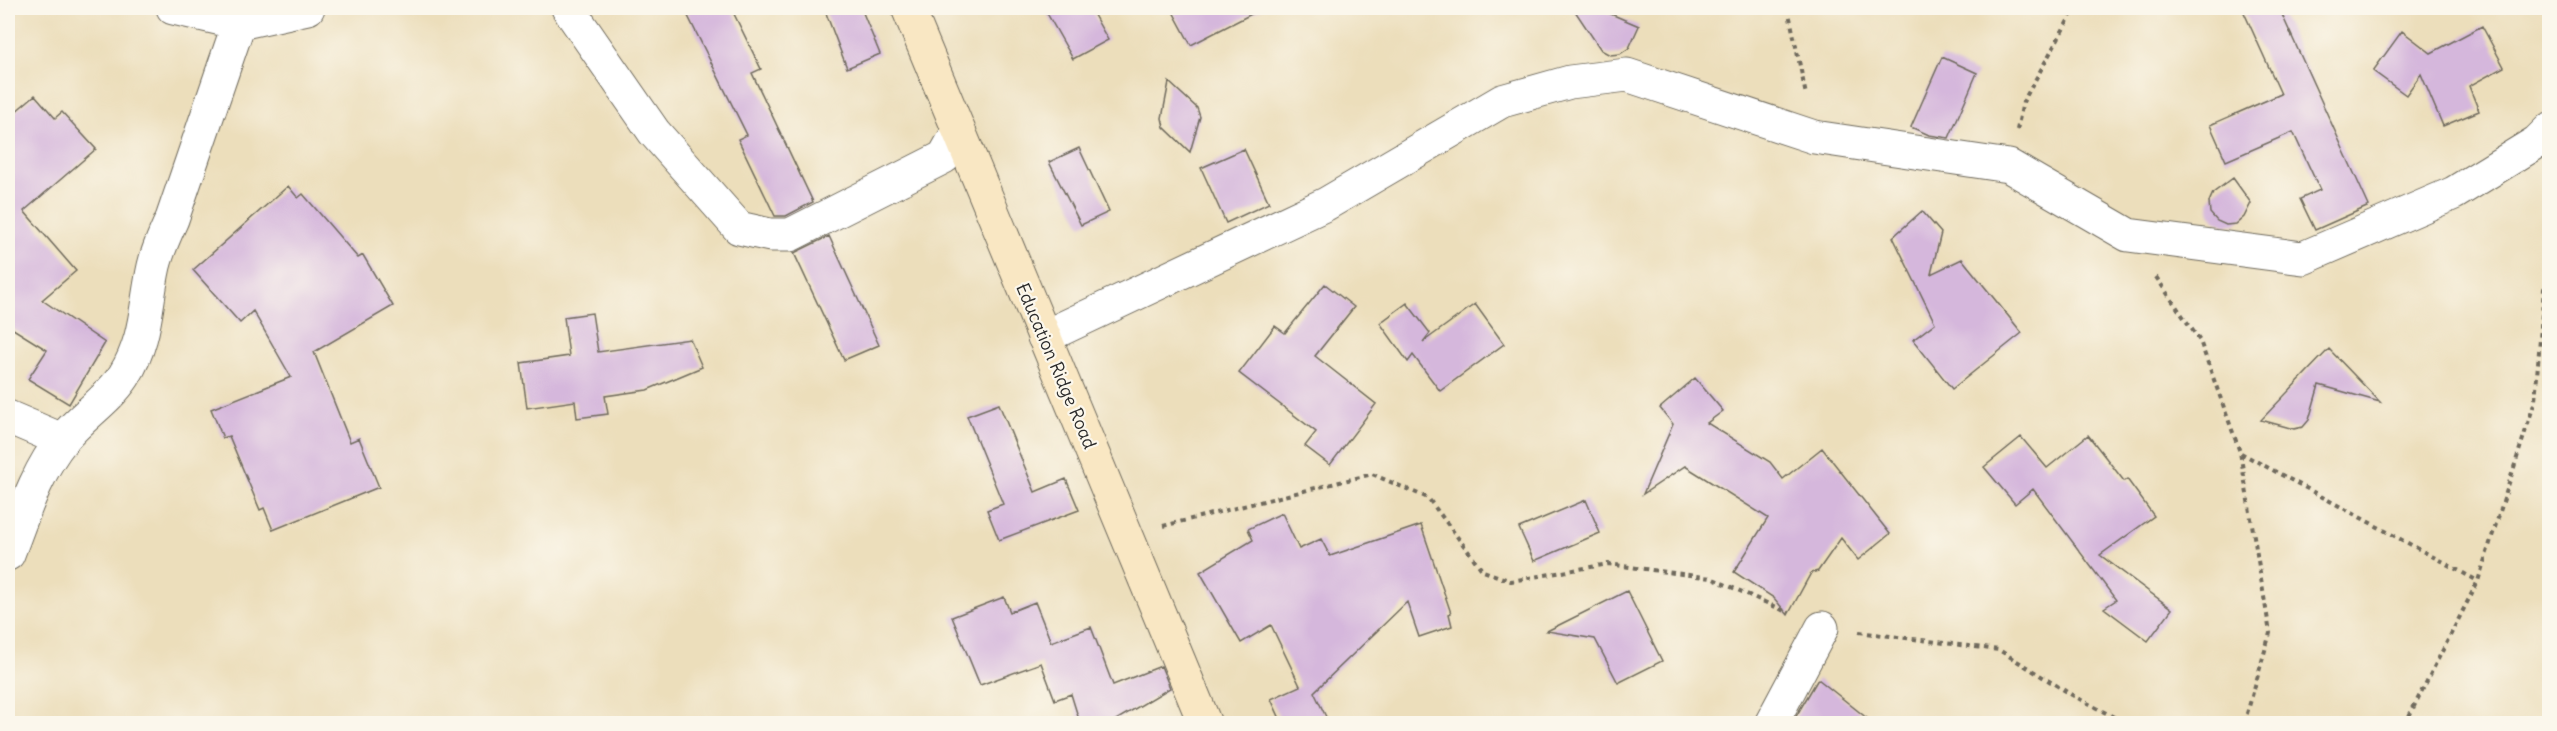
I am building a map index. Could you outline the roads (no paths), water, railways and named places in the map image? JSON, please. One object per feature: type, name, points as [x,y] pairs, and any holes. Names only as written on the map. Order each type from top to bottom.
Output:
[{"type":"main road","name":"Education Ridge Road","points":[[908,8],[1205,723]]},
{"type":"street","points":[[173,8],[239,23],[308,8]]},
{"type":"street","points":[[568,8],[654,132],[739,228],[752,232],[790,235],[944,157],[958,132]]},
{"type":"street","points":[[8,554],[45,466],[62,440],[123,377],[140,343],[162,240],[172,219],[239,23]]},
{"type":"street","points":[[1044,337],[1326,204],[1502,101],[1570,82],[1627,75],[1814,137],[2009,166],[2128,235],[2303,258],[2454,193],[2537,142],[2550,129]]},
{"type":"street","points":[[8,417],[62,440]]},
{"type":"street","points":[[1771,723],[1822,628]]}]
